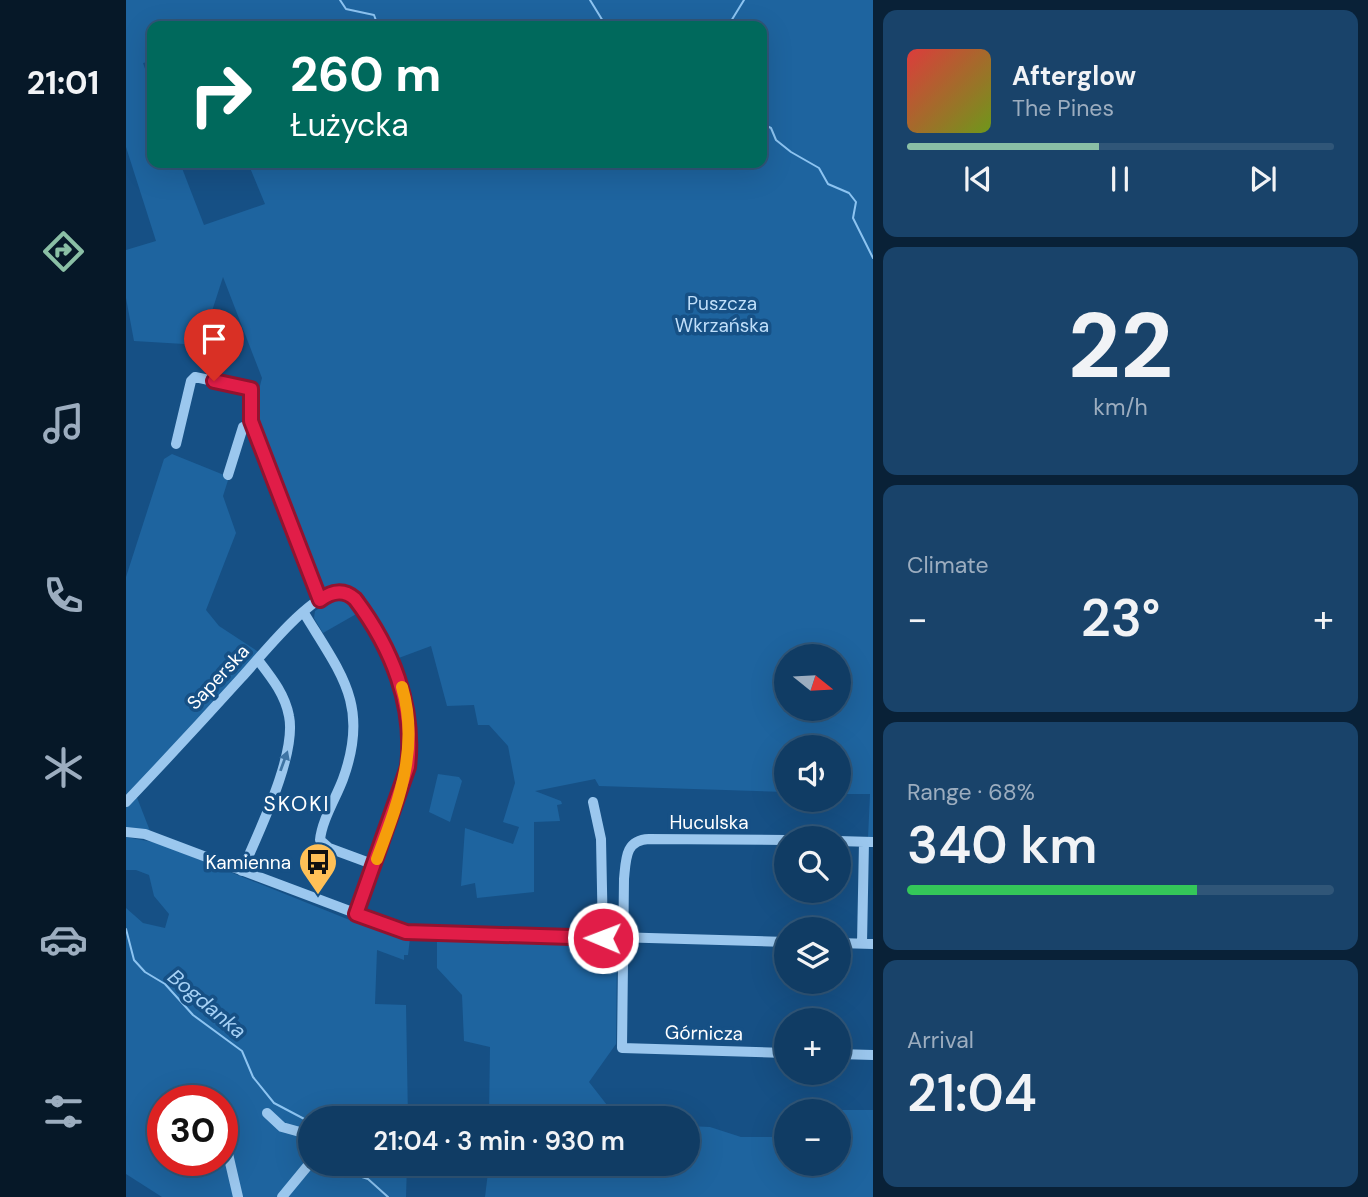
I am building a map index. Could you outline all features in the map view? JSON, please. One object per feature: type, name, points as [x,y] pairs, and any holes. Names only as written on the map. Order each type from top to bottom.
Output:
[{"type":"street","points":[[176,444],[191,381],[195,377],[251,389],[253,427],[320,600]]},
{"type":"street","points":[[228,475],[243,427],[253,427]]},
{"type":"street","name":"Saperska","points":[[126,802],[304,613],[331,593],[346,593],[360,606],[390,660],[403,688],[409,720],[408,767],[374,865]]},
{"type":"street","points":[[304,613],[347,688],[355,721],[347,768],[320,840],[329,848],[374,865],[356,914]]},
{"type":"street","points":[[242,871],[290,742],[289,717],[282,696],[258,660]]},
{"type":"street","points":[[593,802],[601,839],[603,938]]},
{"type":"street","points":[[126,832],[145,834],[406,932],[774,942]]},
{"type":"street","name":"Huculska","points":[[623,938],[625,862],[634,842],[649,839],[774,840]]},
{"type":"street","points":[[868,842],[868,944]]},
{"type":"street","name":"Górnicza","points":[[623,938],[622,1048],[774,1052]]},
{"type":"street","points":[[851,1054],[873,1055]]},
{"type":"street","points":[[267,1113],[282,1127],[298,1131]]},
{"type":"street","points":[[233,1176],[238,1197]]},
{"type":"street","points":[[282,1197],[299,1176]]},
{"type":"green space","name":"Puszcza Wkrzańska","points":[[126,0],[873,0],[873,839],[868,838],[870,794],[851,794],[851,735],[774,735],[774,792],[599,786],[595,779],[535,791],[561,801],[562,804],[557,805],[560,821],[534,822],[534,892],[477,898],[475,883],[461,886],[465,828],[513,844],[519,827],[503,822],[515,783],[508,746],[489,725],[478,725],[474,705],[447,706],[431,646],[396,659],[364,596],[344,586],[322,590],[254,409],[262,378],[223,277],[201,345],[134,341],[126,298],[126,250],[156,241],[126,147]]},
{"type":"green space","points":[[172,454],[229,477],[223,496],[236,533],[206,610],[219,626],[260,653],[126,796],[126,577],[164,459]]},
{"type":"green space","points":[[341,599],[348,602],[358,613],[323,633],[314,618],[315,611],[329,602]]},
{"type":"green space","points":[[438,774],[459,777],[462,781],[450,822],[429,812]]},
{"type":"green space","points":[[136,795],[150,831],[126,828],[126,806]]},
{"type":"green space","points":[[126,837],[158,843],[367,927],[410,938],[408,955],[404,955],[404,960],[377,950],[375,1004],[406,1005],[408,1106],[298,1106],[298,1176],[407,1176],[406,1197],[162,1197],[126,1174],[126,908],[143,923],[165,928],[169,914],[154,896],[149,875],[136,870],[126,870]]},
{"type":"green space","points":[[437,938],[617,946],[616,1044],[589,1082],[607,1105],[619,1106],[489,1106],[490,1047],[464,1041],[462,995],[437,968]]},
{"type":"green space","points":[[851,1110],[873,1110],[873,1197],[485,1197],[488,1176],[700,1176],[700,1127],[741,1137],[774,1137],[774,1176],[851,1176]]},
{"type":"waterway","points":[[340,0],[346,9],[374,15],[376,21]]},
{"type":"waterway","points":[[590,0],[603,21]]},
{"type":"waterway","points":[[731,21],[744,0]]},
{"type":"waterway","points":[[767,126],[771,128],[776,140],[819,168],[828,184],[849,193],[856,202],[853,218],[873,258]]},
{"type":"waterway","name":"Bogdanka","points":[[126,929],[134,960],[145,972],[165,984],[193,1015],[242,1051],[253,1077],[274,1103],[298,1116]]},
{"type":"waterway","name":"Bogdanka","points":[[359,1176],[368,1179],[388,1197]]},
{"type":"slow traffic","points":[[377,859],[408,767],[409,720],[402,687]]},
{"type":"place","name":"Kamienna","points":[[318,896]]},
{"type":"district","name":"SKOKI","points":[[297,804]]},
{"type":"route","points":[[214,381],[251,389],[251,421],[320,600],[338,592],[349,594],[355,599],[403,688],[410,743],[408,767],[356,914],[406,932],[603,938]]}]
